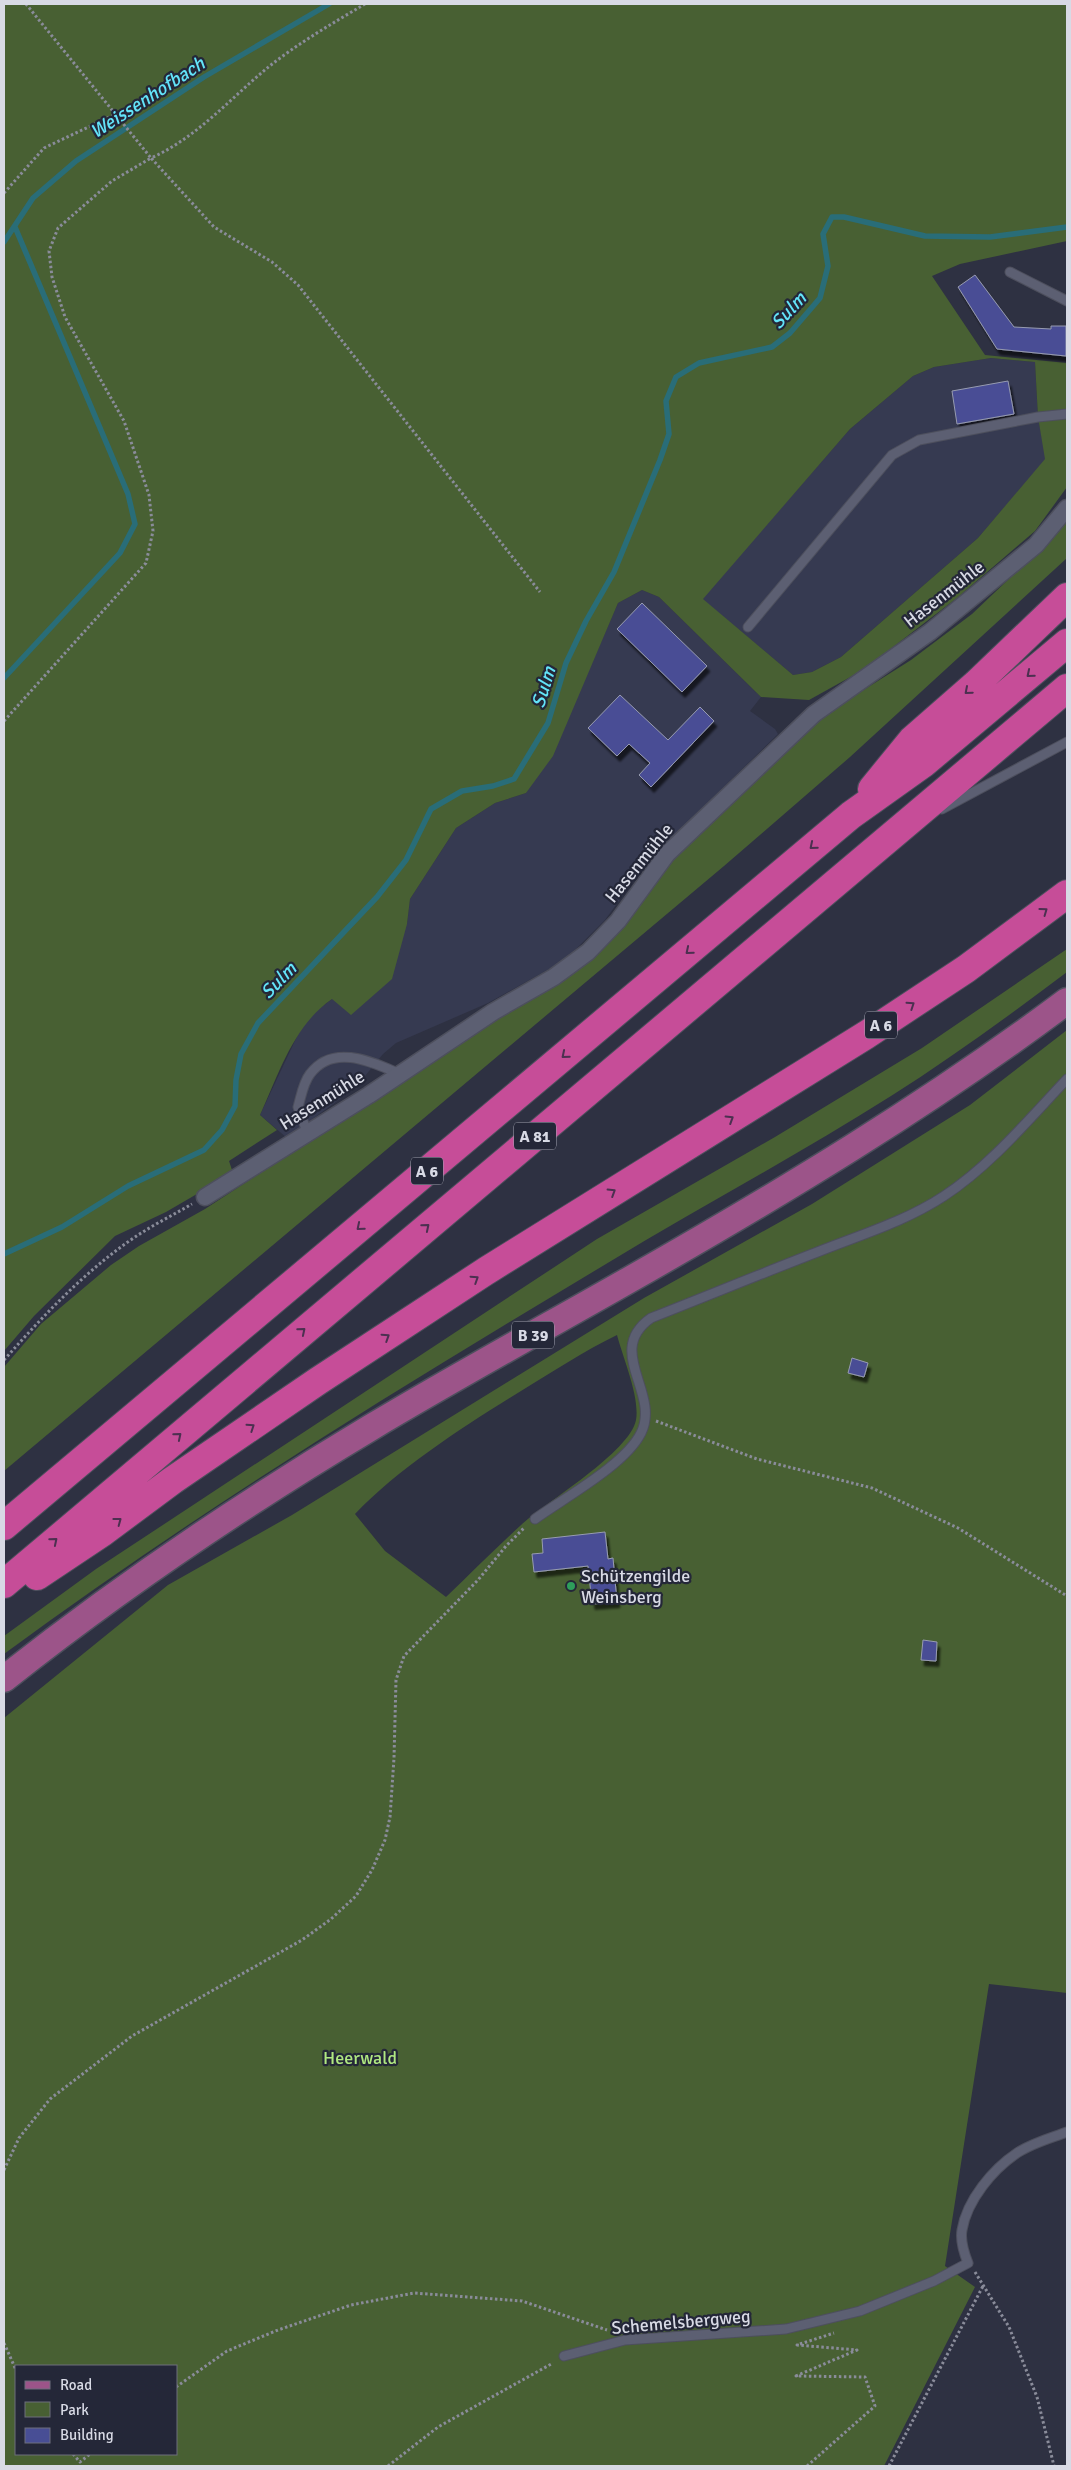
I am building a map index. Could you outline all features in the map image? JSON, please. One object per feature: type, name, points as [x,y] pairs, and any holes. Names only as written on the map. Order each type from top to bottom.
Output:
[{"type":"highway","name":"A 6","points":[[4,1526],[851,815],[912,740],[976,684],[1067,598]]},
{"type":"highway","points":[[851,815],[924,763],[1067,643]]},
{"type":"highway","name":"A 81","points":[[4,1584],[1067,688]]},
{"type":"highway","name":"A 6","points":[[4,1597],[103,1532],[173,1480],[318,1381],[464,1286],[866,1035],[966,969],[1067,894]]},
{"type":"main road","name":"B 39","points":[[4,1678],[61,1634],[217,1524],[371,1428],[659,1263],[857,1144],[1004,1048],[1067,1001]]},
{"type":"street","name":"Hasenmühle","points":[[205,1197],[400,1074],[493,1012],[554,977],[588,952],[618,921],[667,854],[814,714],[938,626],[1036,545],[1067,508]]},
{"type":"lane","points":[[1010,272],[1067,300]]},
{"type":"lane","points":[[748,627],[892,455],[919,440],[1067,414]]},
{"type":"lane","points":[[897,832],[1067,742]]},
{"type":"lane","points":[[307,1132],[298,1107],[308,1076],[322,1061],[341,1056],[369,1060],[400,1074]]},
{"type":"lane","points":[[535,1519],[624,1456],[641,1432],[646,1418],[633,1364],[631,1345],[634,1335],[640,1326],[651,1318],[893,1224],[929,1205],[969,1177],[1004,1146],[1067,1079]]},
{"type":"lane","points":[[968,2263],[963,2250],[962,2230],[972,2204],[994,2173],[1018,2153],[1067,2132]]},
{"type":"lane","name":"Schemelsbergweg","points":[[564,2356],[625,2340],[786,2329],[860,2311],[934,2281],[968,2263]]},
{"type":"path","points":[[26,4],[151,158],[214,227],[272,262],[298,285],[540,592]]},
{"type":"path","points":[[4,721],[146,563],[153,531],[149,495],[124,421],[65,317],[55,285],[49,251],[58,228],[112,181],[151,158],[172,149],[217,113],[268,68],[365,4]]},
{"type":"path","points":[[4,193],[44,148],[116,114]]},
{"type":"path","points":[[4,1360],[73,1286],[135,1237],[205,1197]]},
{"type":"path","points":[[646,1418],[757,1458],[872,1488],[958,1528],[1067,1596]]},
{"type":"path","points":[[4,2170],[19,2138],[50,2099],[132,2036],[302,1940],[331,1919],[356,1896],[372,1870],[385,1840],[390,1817],[396,1680],[404,1656],[478,1580],[506,1546],[535,1519]]},
{"type":"path","points":[[968,2263],[984,2285],[1008,2327],[1036,2397],[1054,2466]]},
{"type":"path","points":[[889,2466],[984,2285]]},
{"type":"path","points":[[178,2386],[227,2351],[278,2330],[351,2305],[414,2293],[522,2301],[617,2334],[625,2340]]},
{"type":"path","points":[[807,2466],[875,2406],[865,2377],[796,2376],[857,2350],[798,2345],[849,2328],[858,2321],[860,2311]]},
{"type":"path","points":[[4,2343],[15,2368]]},
{"type":"path","points":[[388,2466],[438,2427],[564,2356]]},
{"type":"path","points":[[74,2455],[80,2462],[89,2455]]},
{"type":"shaded area","points":[[991,358],[1035,362],[1038,417],[1046,459],[978,538],[841,657],[812,672],[793,675],[702,599],[850,429],[913,376],[934,367]]},
{"type":"shaded area","points":[[642,590],[659,597],[761,697],[750,711],[775,729],[778,734],[647,862],[605,920],[575,950],[551,968],[488,1003],[396,1043],[383,1054],[356,1087],[287,1138],[260,1115],[301,1028],[311,1015],[332,999],[407,924],[410,899],[456,828],[495,803],[526,793],[592,663],[618,603]]},
{"type":"green space","points":[[4,4],[1067,4],[1067,241],[960,264],[932,276],[985,355],[1067,363],[1067,487],[1035,531],[957,598],[863,670],[809,700],[761,697],[659,597],[642,590],[618,603],[553,756],[526,793],[495,803],[456,828],[410,899],[407,924],[392,979],[351,1015],[332,999],[318,1010],[297,1037],[288,1052],[260,1115],[277,1130],[229,1161],[233,1173],[166,1212],[115,1236],[34,1316],[4,1351]],"holes":[[[991,358],[1035,362],[1038,417],[1045,459],[978,538],[841,657],[812,672],[793,675],[703,599],[850,429],[913,376],[934,367]]]},
{"type":"green space","points":[[1067,520],[1067,558],[850,757],[724,866],[4,1471],[4,1367],[41,1324],[111,1265],[139,1246],[205,1209],[490,1023],[568,978],[596,952],[675,856],[816,720],[911,660],[972,614],[1058,532]]},
{"type":"green space","points":[[1067,949],[1067,972],[980,1036],[913,1082],[856,1118],[606,1264],[376,1404],[150,1550],[4,1654],[4,1636],[96,1569],[597,1239],[775,1137],[922,1048]]},
{"type":"green space","name":"Heerwald","points":[[1067,1030],[1067,1993],[989,1984],[945,2266],[975,2287],[884,2466],[4,2466],[4,1718],[168,1585],[292,1515],[644,1298],[812,1204],[970,1105]],"holes":[[[617,1335],[636,1400],[636,1420],[630,1433],[619,1447],[586,1476],[520,1526],[446,1597],[385,1551],[355,1514],[392,1480],[456,1432],[568,1362]]]},
{"type":"building","points":[[975,275],[1014,327],[1051,329],[1051,326],[1066,326],[1066,356],[997,349],[958,287]]},
{"type":"building","points":[[1008,381],[1014,414],[957,424],[952,391]]},
{"type":"building","points":[[642,603],[707,666],[682,692],[617,629]]},
{"type":"building","points":[[620,695],[668,740],[700,707],[714,721],[651,787],[639,775],[650,763],[629,744],[617,756],[588,728]]},
{"type":"building","points":[[852,1358],[868,1363],[864,1377],[848,1373]]},
{"type":"building","points":[[605,1532],[608,1559],[613,1558],[617,1602],[592,1604],[588,1566],[534,1572],[532,1554],[543,1553],[542,1539]]},
{"type":"building","points":[[923,1640],[937,1642],[936,1661],[921,1660]]},
{"type":"waterway","name":"Weissenhofbach","points":[[4,242],[33,198],[76,161],[204,77],[329,4]]},
{"type":"waterway","name":"Sulm","points":[[4,1254],[62,1227],[128,1186],[204,1150],[222,1130],[235,1106],[236,1080],[241,1054],[258,1023],[377,897],[406,860],[431,809],[462,791],[493,786],[514,779],[548,723],[566,663],[586,621],[614,572],[660,460],[669,434],[666,401],[676,377],[699,363],[772,347],[790,333],[820,298],[828,266],[823,234],[832,217],[844,217],[925,236],[990,237],[1067,227]]},
{"type":"waterway","points":[[4,678],[120,553],[135,524],[128,494],[15,227]]},
{"type":"place","name":"Schützengilde Weinsberg","points":[[571,1586]]}]
